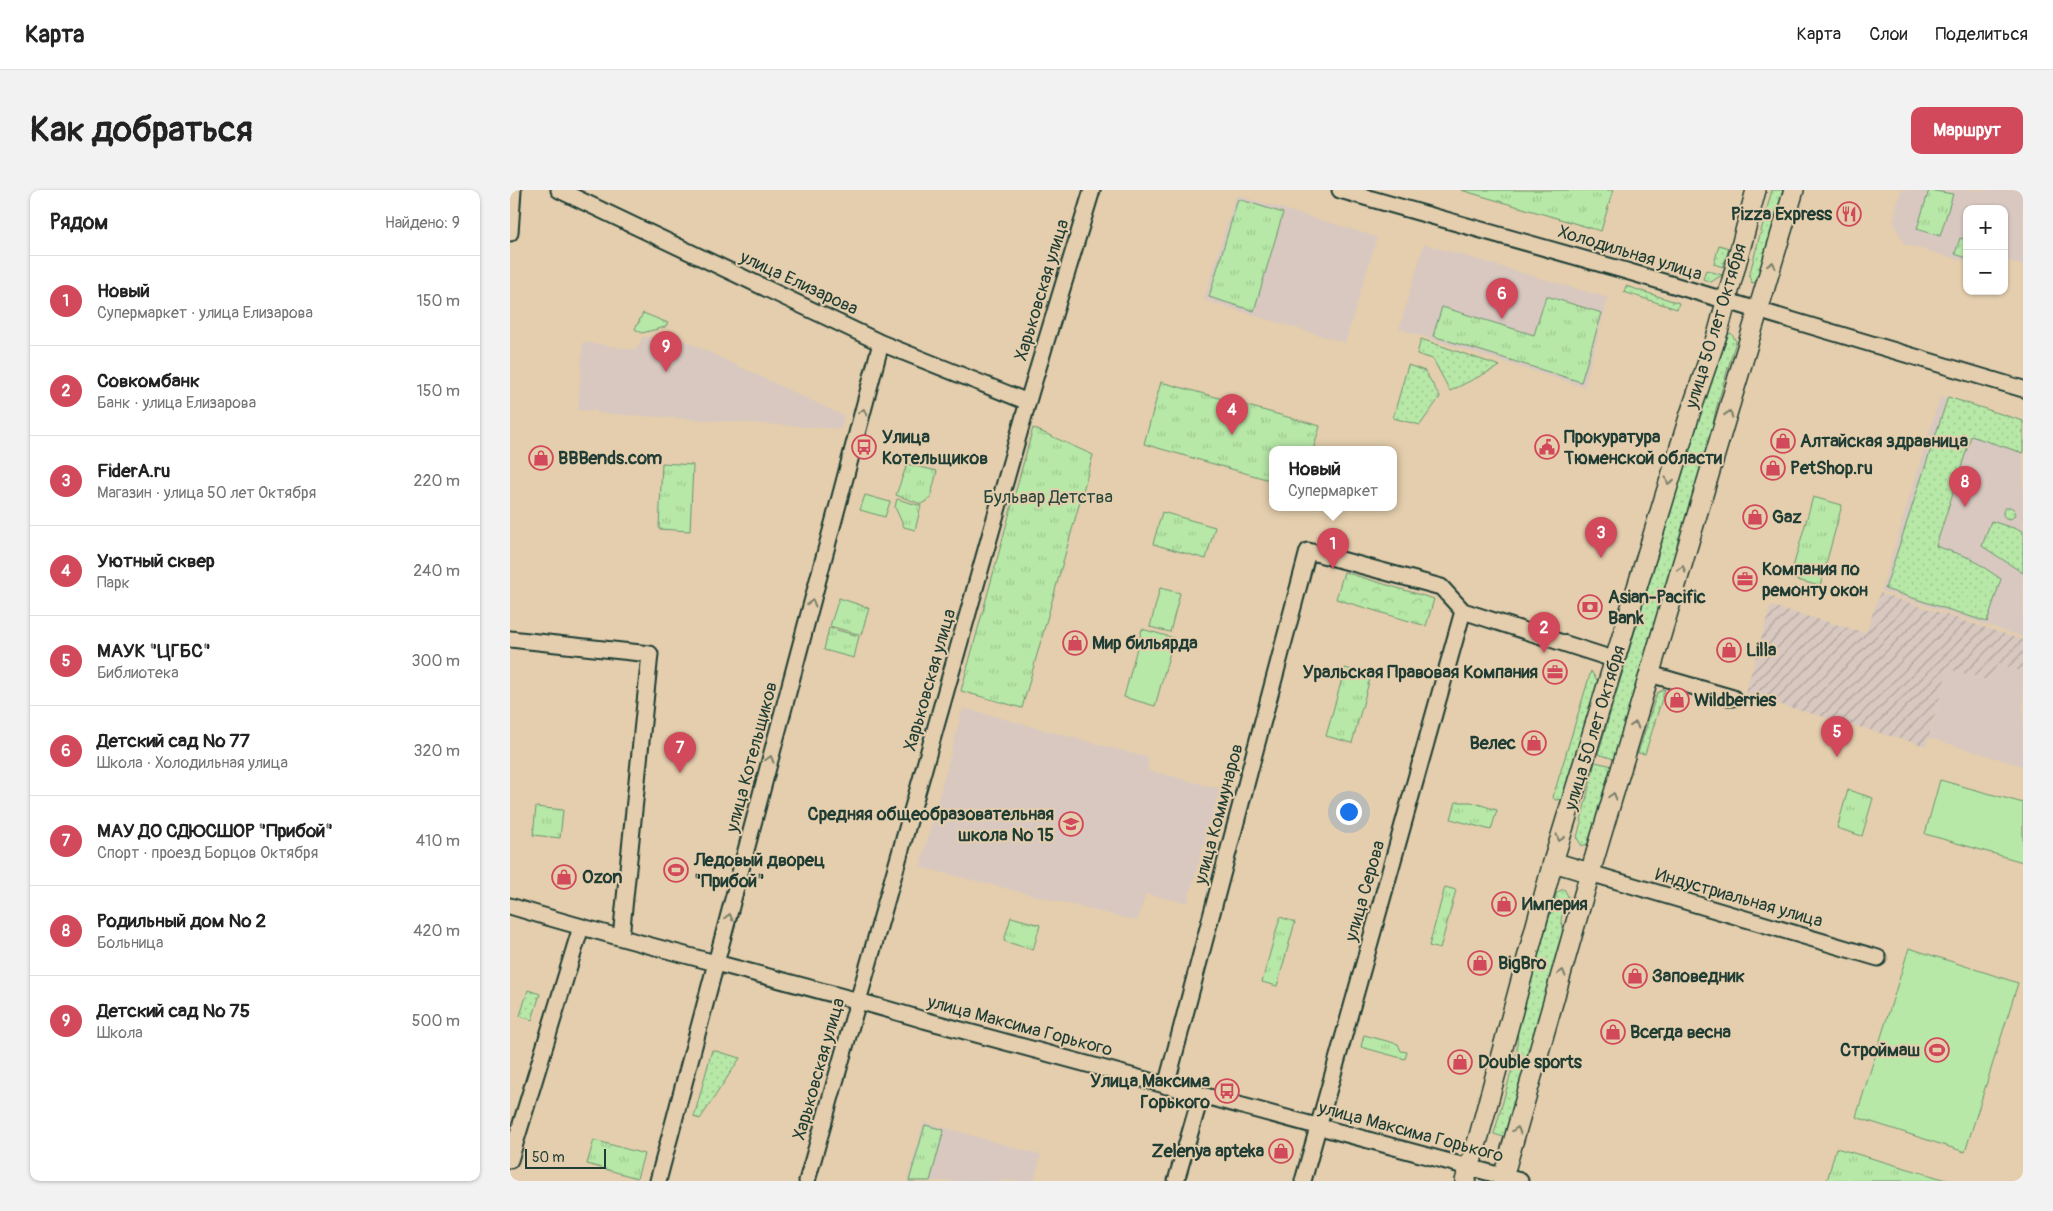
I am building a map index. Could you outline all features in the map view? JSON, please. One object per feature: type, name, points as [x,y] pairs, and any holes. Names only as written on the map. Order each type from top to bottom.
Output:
[{"type":"main road","name":"улица 50 лет Октября","points":[[1467,1174],[1553,862],[1726,302],[1756,190]]},
{"type":"main road","name":"улица 50 лет Октября","points":[[1509,1179],[1590,873],[1794,190]]},
{"type":"main road","points":[[1553,862],[1590,873]]},
{"type":"street","points":[[510,233],[513,190]]},
{"type":"street","name":"улица Елизарова","points":[[559,190],[881,343],[1028,402]]},
{"type":"street","name":"Харьковская улица","points":[[807,1181],[1028,402],[1092,190]]},
{"type":"street","name":"Холодильная улица","points":[[1340,190],[1613,267],[2023,389]]},
{"type":"street","name":"улица Котельщиков","points":[[658,1181],[881,343]]},
{"type":"street","name":"улица Коммунаров","points":[[1166,1086],[1308,551],[1441,587],[1463,611]]},
{"type":"street","points":[[1463,611],[1616,660]]},
{"type":"street","name":"улица Серова","points":[[1303,1181],[1463,611]]},
{"type":"street","points":[[510,639],[650,654],[620,937]]},
{"type":"street","points":[[1650,674],[1733,698]]},
{"type":"street","name":"Индустриальная улица","points":[[1590,873],[1878,958]]},
{"type":"street","name":"улица Максима Горького","points":[[510,906],[716,964],[1318,1127],[1467,1174],[1509,1179]]},
{"type":"street","points":[[510,1160],[581,927]]},
{"type":"street","points":[[1176,1181],[1201,1095]]},
{"type":"shaded area","points":[[1901,190],[2023,190],[2023,266],[2008,261],[2008,205],[1963,205],[1963,261],[1904,244],[1893,221]]},
{"type":"shaded area","points":[[1236,195],[1377,237],[1345,343],[1204,300]]},
{"type":"shaded area","points":[[1424,244],[1608,298],[1584,387],[1399,329]]},
{"type":"shaded area","points":[[643,337],[679,338],[844,416],[841,429],[597,413],[597,411],[578,410],[583,342],[636,350]]},
{"type":"shaded area","points":[[1940,397],[2023,424],[2023,637],[1881,591]]},
{"type":"shaded area","points":[[1880,593],[2023,640],[2023,672],[1997,664],[1991,681],[1948,669],[1926,746],[1746,695],[1771,606],[1866,633]]},
{"type":"shaded area","points":[[1996,664],[2023,672],[2023,766],[1929,738],[1948,669],[1990,681]]},
{"type":"shaded area","name":"Средняя общеобразовательная школа № 15","points":[[963,708],[1149,758],[1147,770],[1220,789],[1187,903],[1146,894],[1137,921],[920,867]]},
{"type":"shaded area","points":[[924,1122],[1041,1155],[1034,1181],[907,1181]]},
{"type":"green space","points":[[1461,190],[1613,190],[1601,231]]},
{"type":"green space","points":[[1772,190],[1785,190],[1758,282],[1752,283],[1749,276]]},
{"type":"green space","points":[[1929,190],[1953,194],[1940,236],[1917,229]]},
{"type":"green space","points":[[1238,199],[1283,213],[1254,311],[1209,297]]},
{"type":"green space","points":[[1960,238],[1963,239],[1963,257],[1955,254]]},
{"type":"green space","points":[[1719,245],[1729,248],[1723,267],[1714,264]]},
{"type":"green space","points":[[1706,270],[1722,275],[1711,282],[1703,279]]},
{"type":"green space","points":[[1626,286],[1679,303],[1677,309],[1624,292]]},
{"type":"green space","points":[[1546,296],[1602,313],[1581,382],[1433,336],[1442,307],[1534,335]]},
{"type":"green space","points":[[643,313],[668,323],[665,327],[642,333],[635,329]]},
{"type":"green space","points":[[1731,333],[1736,341],[1716,409],[1707,454],[1614,759],[1598,754],[1723,338]]},
{"type":"green space","points":[[1421,339],[1500,366],[1450,391],[1433,359],[1417,354]]},
{"type":"green space","points":[[1408,365],[1425,371],[1440,397],[1420,425],[1393,418]]},
{"type":"green space","points":[[1161,382],[1320,426],[1314,446],[1269,446],[1269,480],[1144,444]]},
{"type":"green space","points":[[1948,397],[2023,421],[2023,453],[1971,436],[1936,546],[1970,558],[2001,579],[1987,622],[1885,589]]},
{"type":"green space","name":"Бульвар Детства","points":[[1033,428],[1093,455],[1022,708],[961,691]]},
{"type":"green space","points":[[662,463],[693,465],[690,531],[659,529]]},
{"type":"green space","points":[[907,464],[937,471],[930,499],[921,504],[896,495]]},
{"type":"green space","points":[[865,495],[890,502],[885,517],[860,510]]},
{"type":"green space","points":[[1813,497],[1842,505],[1820,586],[1790,578]]},
{"type":"green space","points":[[897,499],[921,506],[915,530],[904,527],[895,507]]},
{"type":"green space","points":[[2007,507],[2011,507],[2015,513],[2011,519],[2007,519],[2003,515],[2003,511]]},
{"type":"green space","points":[[1162,512],[1215,527],[1206,559],[1153,544]]},
{"type":"green space","points":[[1991,521],[2023,531],[2023,573],[1982,546]]},
{"type":"green space","points":[[1344,572],[1434,599],[1426,626],[1336,599]]},
{"type":"green space","points":[[1160,588],[1180,593],[1170,632],[1150,627]]},
{"type":"green space","points":[[839,598],[869,608],[861,635],[830,626]]},
{"type":"green space","points":[[829,628],[859,636],[854,658],[824,650]]},
{"type":"green space","points":[[1142,629],[1174,638],[1155,706],[1124,697]]},
{"type":"green space","points":[[1345,668],[1371,675],[1352,743],[1326,736]]},
{"type":"green space","points":[[1591,671],[1598,682],[1564,799],[1555,800],[1553,797]]},
{"type":"green space","points":[[1665,689],[1645,754],[1638,753],[1657,693]]},
{"type":"green space","points":[[1595,762],[1613,766],[1591,842],[1582,846],[1577,838]]},
{"type":"green space","points":[[1940,780],[2023,803],[2023,862],[1925,834]]},
{"type":"green space","points":[[1848,790],[1873,798],[1862,836],[1837,828]]},
{"type":"green space","points":[[1456,802],[1471,802],[1497,810],[1491,830],[1451,819]]},
{"type":"green space","points":[[536,807],[563,810],[560,838],[533,835]]},
{"type":"green space","points":[[1445,887],[1456,890],[1440,949],[1429,946]]},
{"type":"green space","points":[[1564,889],[1568,896],[1561,919],[1563,936],[1504,1137],[1494,1134],[1517,1051],[1518,1020],[1557,892]]},
{"type":"green space","points":[[1011,917],[1040,925],[1033,950],[1004,941]]},
{"type":"green space","points":[[1280,917],[1295,922],[1277,986],[1262,982]]},
{"type":"green space","name":"Строймаш","points":[[1909,948],[2018,983],[1965,1152],[1856,1117]]},
{"type":"green space","points":[[528,990],[540,994],[532,1020],[520,1016]]},
{"type":"green space","points":[[1364,1035],[1398,1044],[1401,1051],[1407,1052],[1405,1059],[1361,1047]]},
{"type":"green space","points":[[712,1050],[740,1058],[700,1119],[694,1117]]},
{"type":"green space","points":[[925,1125],[944,1130],[930,1181],[909,1181]]},
{"type":"green space","points":[[594,1140],[644,1154],[637,1178],[587,1164]]},
{"type":"green space","points":[[1836,1148],[1950,1181],[1827,1181]]},
{"type":"place","name":"Pizza Express","points":[[1849,214]]},
{"type":"place","name":"Детский сад № 77","points":[[1502,319]]},
{"type":"place","name":"Детский сад № 75","points":[[666,372]]},
{"type":"place","name":"Уютный сквер","points":[[1232,435]]},
{"type":"place","name":"Алтайская здравница","points":[[1783,441]]},
{"type":"place","name":"Улица Котельщиков","points":[[864,447]]},
{"type":"place","name":"Прокуратура Тюменской области","points":[[1547,447]]},
{"type":"place","name":"BBBends.com","points":[[541,458]]},
{"type":"place","name":"PetShop.ru","points":[[1773,468]]},
{"type":"place","name":"Родильный дом № 2","points":[[1965,507]]},
{"type":"place","name":"Gaz","points":[[1755,517]]},
{"type":"place","name":"FiderA.ru","points":[[1601,558]]},
{"type":"place","name":"Новый","points":[[1333,569]]},
{"type":"place","name":"Компания по ремонту окон","points":[[1745,579]]},
{"type":"place","name":"Asian-Pacific Bank","points":[[1590,607]]},
{"type":"place","name":"Мир бильярда","points":[[1075,643]]},
{"type":"place","name":"Lilla","points":[[1729,650]]},
{"type":"place","name":"Совкомбанк","points":[[1544,653]]},
{"type":"place","name":"Уральская Правовая Компания","points":[[1555,672]]},
{"type":"place","name":"Wildberries","points":[[1677,700]]},
{"type":"place","name":"Велес","points":[[1534,743]]},
{"type":"place","name":"МАУК \"ЦГБС\"","points":[[1837,757]]},
{"type":"place","name":"МАУ ДО СДЮСШОР \"Прибой\"","points":[[680,773]]},
{"type":"place","name":"Средняя общеобразовательная школа № 15","points":[[1071,824]]},
{"type":"place","name":"Ледовый дворец \"Прибой\"","points":[[676,870]]},
{"type":"place","name":"Ozon","points":[[564,877]]},
{"type":"place","name":"Империя","points":[[1504,904]]},
{"type":"place","name":"BigBro","points":[[1480,963]]},
{"type":"place","name":"Заповедник","points":[[1635,976]]},
{"type":"place","name":"Всегда весна","points":[[1613,1032]]},
{"type":"place","name":"Строймаш","points":[[1937,1050]]},
{"type":"place","name":"Double sports","points":[[1460,1062]]},
{"type":"place","name":"Улица Максима Горького","points":[[1227,1091]]},
{"type":"place","name":"Zelenya apteka","points":[[1281,1151]]}]
